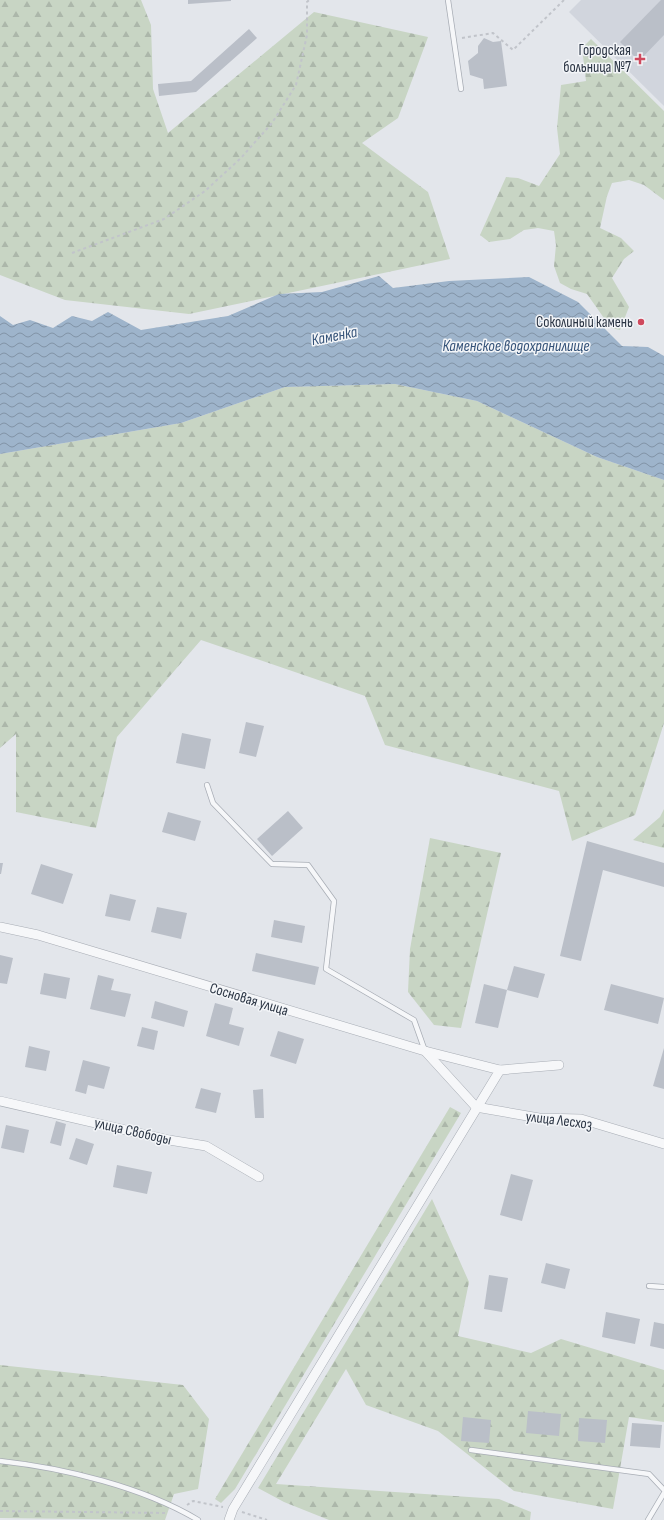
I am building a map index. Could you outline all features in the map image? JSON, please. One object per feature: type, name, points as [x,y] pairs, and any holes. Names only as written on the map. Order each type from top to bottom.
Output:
[{"type":"street","name":"Сосновая улица","points":[[0,927],[46,938],[425,1051],[500,1070],[559,1065]]},
{"type":"street","points":[[425,1051],[476,1108]]},
{"type":"street","points":[[229,1520],[233,1509],[500,1070]]},
{"type":"street","name":"улица Свободы","points":[[0,1101],[162,1138],[206,1146],[259,1177]]},
{"type":"street","name":"улица Лесхоз","points":[[476,1108],[539,1118],[581,1119],[664,1144]]},
{"type":"lane","points":[[448,0],[461,89]]},
{"type":"lane","points":[[207,786],[213,803],[272,864],[308,865],[334,901],[326,969],[414,1020],[425,1051]]},
{"type":"lane","points":[[649,1286],[664,1287]]},
{"type":"lane","points":[[471,1450],[649,1474],[664,1491],[648,1520]]},
{"type":"lane","points":[[0,1461],[37,1465],[122,1487],[180,1510],[198,1520]]},
{"type":"path","points":[[72,252],[164,219],[205,191],[241,158],[272,123],[296,85],[307,35],[307,2],[309,0]]},
{"type":"path","points":[[454,40],[493,33],[513,50],[564,0]]},
{"type":"path","points":[[0,1511],[168,1513],[180,1510],[193,1500],[233,1509],[267,1520]]},
{"type":"shaded area","name":"Городская больница №7","points":[[581,0],[664,0],[664,106],[569,12]]},
{"type":"green space","points":[[0,0],[141,0],[151,25],[153,89],[168,133],[314,12],[428,37],[398,118],[362,143],[428,192],[450,259],[189,314],[65,300],[0,275]]},
{"type":"green space","points":[[591,39],[664,111],[664,200],[644,185],[629,180],[612,183],[607,196],[600,228],[621,238],[634,251],[624,259],[612,278],[629,307],[620,330],[611,328],[587,294],[571,289],[560,283],[554,266],[556,245],[554,231],[538,228],[524,230],[510,239],[489,242],[480,235],[506,177],[518,178],[539,186],[560,154],[557,128],[561,85],[586,81],[582,48]]},
{"type":"green space","points":[[395,384],[477,401],[597,457],[664,480],[664,723],[635,815],[572,841],[559,791],[385,745],[365,696],[201,640],[117,737],[96,828],[16,812],[16,734],[0,748],[0,454],[181,423],[285,387]]},
{"type":"green space","points":[[664,809],[664,848],[633,840],[660,817]]},
{"type":"green space","points":[[430,838],[501,853],[461,1028],[434,1025],[408,992],[410,949]]},
{"type":"green space","points":[[450,1107],[461,1113],[235,1489],[221,1503],[215,1499]]},
{"type":"green space","points":[[432,1199],[469,1282],[458,1336],[531,1353],[561,1339],[664,1370],[664,1422],[629,1417],[613,1509],[514,1491],[438,1431],[366,1405],[346,1369],[276,1484],[499,1499],[531,1512],[530,1520],[329,1520],[284,1502],[258,1488]]},
{"type":"green space","points":[[0,1365],[183,1385],[209,1419],[198,1489],[174,1494],[165,1520],[0,1518]]},
{"type":"water","name":"Каменское водохранилище","points":[[379,276],[393,288],[449,281],[529,277],[578,302],[622,346],[648,347],[664,356],[664,480],[597,457],[477,401],[395,384],[285,387],[181,423],[0,454],[0,316],[13,325],[30,320],[53,328],[72,316],[92,321],[108,312],[141,330],[228,316],[279,294],[322,292]]},
{"type":"building","points":[[188,0],[231,0],[231,1],[188,4]]},
{"type":"building","points":[[661,0],[664,0],[664,35],[639,61],[620,42]]},
{"type":"building","points":[[249,29],[257,38],[196,92],[159,96],[158,84],[191,81]]},
{"type":"building","points":[[484,38],[493,42],[501,41],[507,86],[484,89],[483,79],[470,75],[468,61],[478,53],[478,46]]},
{"type":"building","points":[[246,722],[264,726],[256,757],[239,753]]},
{"type":"building","points":[[182,733],[211,739],[205,769],[176,763]]},
{"type":"building","points":[[288,811],[303,828],[272,856],[257,839]]},
{"type":"building","points":[[168,812],[201,821],[195,841],[162,832]]},
{"type":"building","points":[[587,841],[664,863],[664,887],[603,870],[581,961],[560,956]]},
{"type":"building","points":[[0,863],[3,863],[1,874],[0,874]]},
{"type":"building","points":[[41,864],[73,874],[63,904],[31,894]]},
{"type":"building","points":[[110,894],[136,900],[130,921],[105,916]]},
{"type":"building","points":[[157,907],[187,913],[181,939],[151,932]]},
{"type":"building","points":[[274,920],[305,926],[302,943],[271,937]]},
{"type":"building","points":[[256,953],[319,967],[315,985],[252,971]]},
{"type":"building","points":[[0,955],[13,958],[7,984],[0,983]]},
{"type":"building","points":[[514,966],[545,974],[538,998],[507,990]]},
{"type":"building","points":[[44,973],[70,978],[66,999],[40,994]]},
{"type":"building","points":[[98,975],[114,979],[111,990],[131,994],[125,1017],[90,1009]]},
{"type":"building","points":[[484,984],[507,990],[498,1028],[475,1023]]},
{"type":"building","points":[[611,984],[664,998],[658,1024],[604,1010]]},
{"type":"building","points":[[155,1001],[188,1011],[184,1027],[151,1018]]},
{"type":"building","points":[[215,1003],[233,1008],[229,1024],[244,1028],[239,1046],[206,1036]]},
{"type":"building","points":[[142,1027],[158,1031],[154,1050],[137,1046]]},
{"type":"building","points":[[278,1031],[304,1039],[296,1064],[270,1056]]},
{"type":"building","points":[[29,1046],[50,1051],[46,1071],[25,1067]]},
{"type":"building","points":[[664,1048],[664,1089],[653,1086]]},
{"type":"building","points":[[83,1060],[110,1067],[104,1089],[88,1085],[86,1094],[75,1091]]},
{"type":"building","points":[[201,1088],[221,1093],[216,1113],[195,1108]]},
{"type":"building","points":[[263,1089],[264,1118],[255,1118],[253,1090]]},
{"type":"building","points":[[56,1121],[66,1124],[61,1146],[50,1143]]},
{"type":"building","points":[[6,1125],[29,1130],[24,1153],[1,1148]]},
{"type":"building","points":[[76,1138],[94,1144],[87,1165],[69,1159]]},
{"type":"building","points":[[117,1165],[152,1172],[147,1194],[113,1187]]},
{"type":"building","points":[[511,1174],[533,1180],[522,1221],[500,1215]]},
{"type":"building","points":[[546,1263],[570,1269],[565,1289],[541,1283]]},
{"type":"building","points":[[489,1275],[508,1278],[502,1312],[484,1309]]},
{"type":"building","points":[[606,1312],[640,1319],[635,1344],[602,1337]]},
{"type":"building","points":[[654,1322],[664,1324],[664,1349],[650,1346]]},
{"type":"building","points":[[528,1411],[561,1414],[559,1436],[526,1433]]},
{"type":"building","points":[[463,1417],[491,1420],[489,1443],[461,1441]]},
{"type":"building","points":[[579,1418],[607,1420],[605,1443],[578,1441]]},
{"type":"building","points":[[632,1423],[662,1425],[660,1448],[630,1446]]},
{"type":"place","name":"Городская больница №7","points":[[640,59]]},
{"type":"place","name":"Соколиный камень","points":[[641,322]]},
{"type":"water label","name":"Каменка","points":[[334,335]]}]
